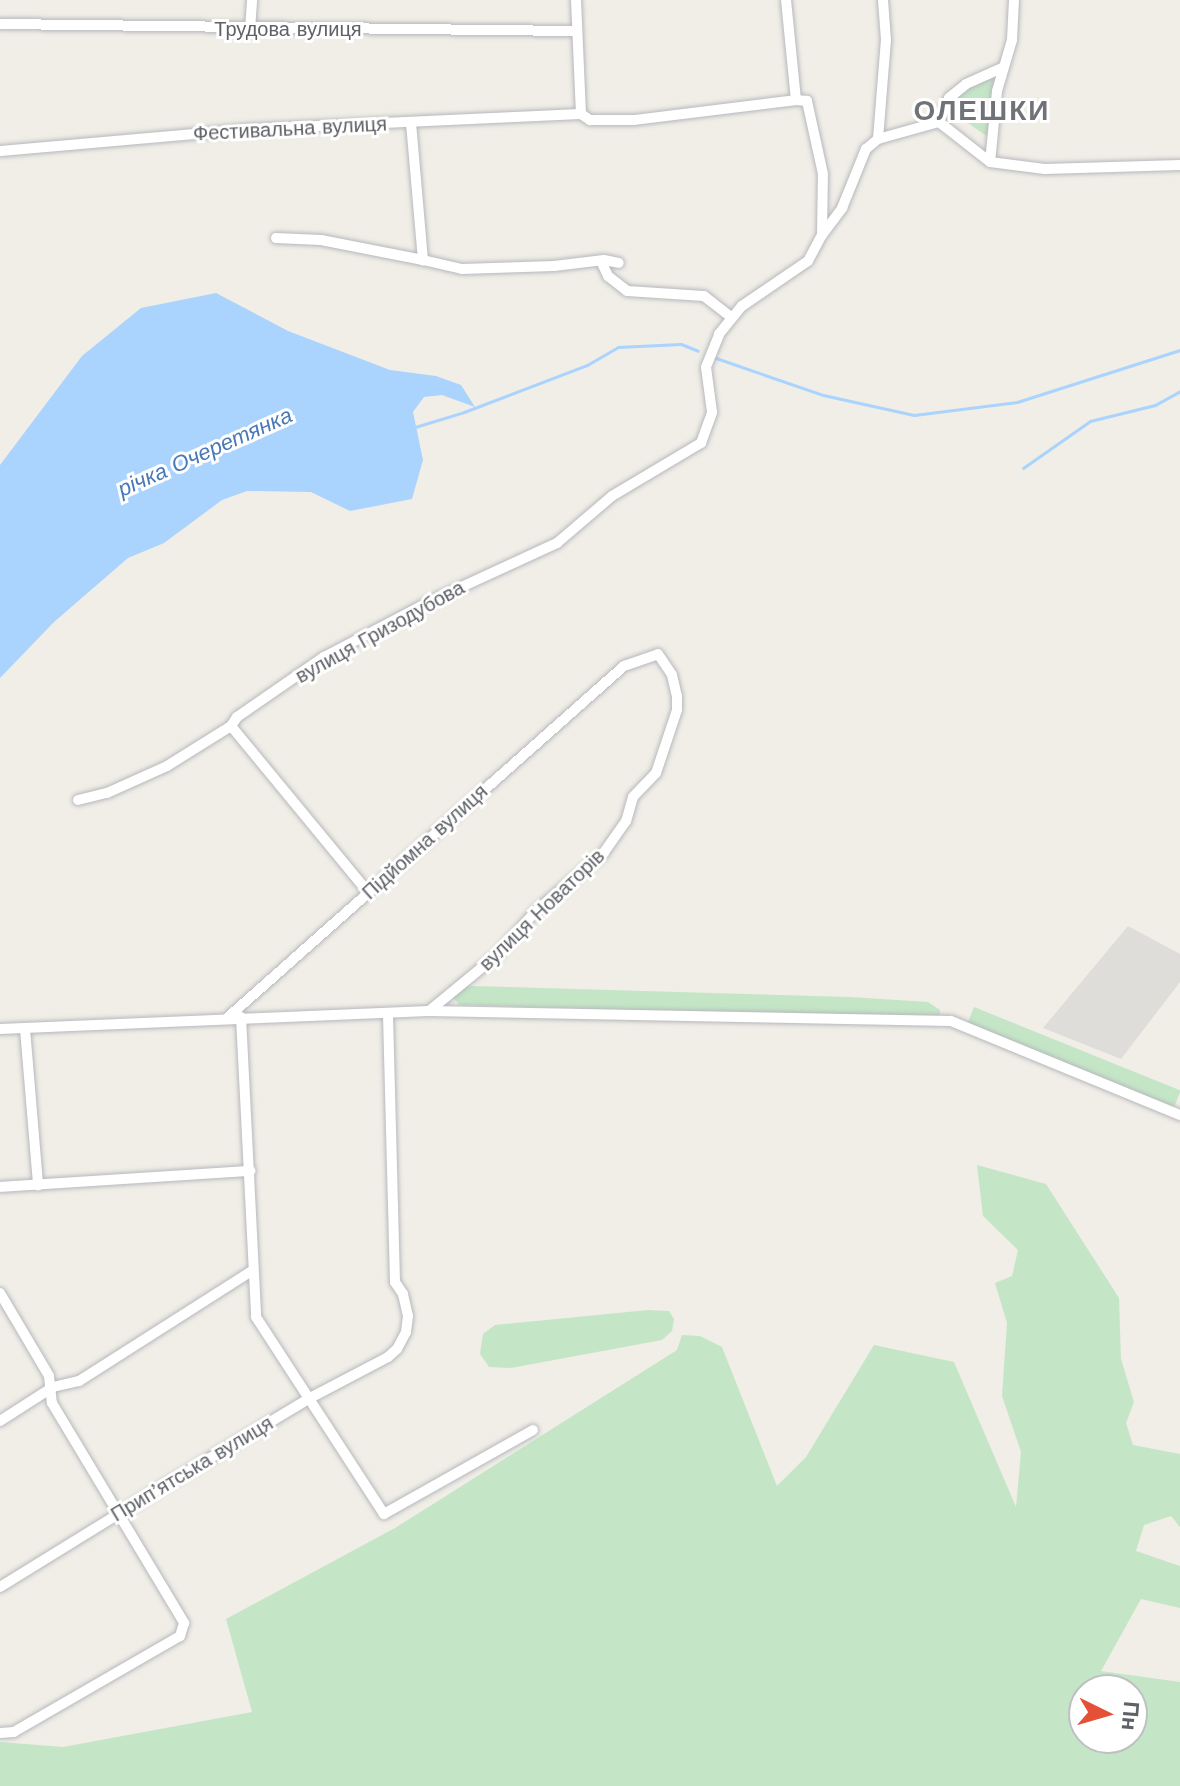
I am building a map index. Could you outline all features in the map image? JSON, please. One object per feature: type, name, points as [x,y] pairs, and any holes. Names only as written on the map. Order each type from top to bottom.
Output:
[{"type":"street","points":[[250,30],[252,0]]},
{"type":"street","points":[[576,0],[581,114]]},
{"type":"street","points":[[786,0],[796,100],[807,101],[823,174],[822,235]]},
{"type":"street","points":[[878,139],[886,40],[883,0]]},
{"type":"street","points":[[990,162],[1002,68],[1012,40],[1014,0]]},
{"type":"street","name":"Трудова вулиця","points":[[0,24],[250,30],[575,31]]},
{"type":"street","points":[[939,122],[949,98],[966,84],[1002,68]]},
{"type":"street","name":"Фестивальна вулиця","points":[[0,151],[252,129],[581,114],[590,120],[634,120],[796,100]]},
{"type":"street","points":[[601,261],[608,276],[627,291],[704,296],[731,317],[808,261],[842,208],[866,149],[878,139],[939,122]]},
{"type":"street","points":[[939,122],[990,162],[1045,169],[1180,165]]},
{"type":"street","points":[[411,123],[423,260]]},
{"type":"street","points":[[276,238],[321,240],[462,269],[601,261],[619,263]]},
{"type":"street","name":"вулиця Гризодубова","points":[[78,800],[107,793],[167,766],[231,726],[237,717],[324,657],[431,601],[557,543],[612,496],[701,443],[712,412],[706,367],[710,350],[731,317]]},
{"type":"street","name":"вулиця Новаторів","points":[[429,1011],[497,955],[536,911],[604,853],[626,821],[633,797],[656,773],[677,710],[672,675],[658,654],[624,666]]},
{"type":"street","name":"Підйомна вулиця","points":[[226,1019],[293,963],[368,892],[624,666]]},
{"type":"street","points":[[231,726],[368,892]]},
{"type":"street","points":[[0,1029],[429,1011],[951,1021],[1180,1115]]},
{"type":"street","name":"Прип’ятська вулиця","points":[[0,1587],[310,1398],[388,1357],[406,1332],[408,1316],[403,1294],[395,1282],[388,1013]]},
{"type":"street","points":[[241,1017],[256,1317],[384,1514],[533,1430]]},
{"type":"street","points":[[25,1029],[38,1185]]},
{"type":"street","points":[[0,1187],[250,1171]]},
{"type":"street","points":[[0,1421],[53,1387],[79,1381],[253,1270]]},
{"type":"street","points":[[0,1293],[53,1387],[52,1403],[183,1615],[184,1630],[14,1732],[0,1733]]},
{"type":"shaded area","points":[[1128,926],[1180,954],[1180,982],[1121,1059],[1043,1028]]},
{"type":"green space","points":[[1002,68],[991,139],[946,108],[949,98]]},
{"type":"green space","points":[[460,988],[850,997],[928,1002],[940,1010],[940,1015],[928,1019],[460,1005],[453,998]]},
{"type":"green space","points":[[974,1007],[1180,1090],[1173,1109],[967,1026]]},
{"type":"green space","points":[[977,1165],[1046,1184],[1119,1298],[1121,1359],[1134,1402],[1126,1423],[1133,1445],[1180,1454],[1180,1527],[1171,1516],[1144,1525],[1136,1551],[1180,1566],[1180,1608],[1141,1599],[1101,1671],[1123,1674],[1068,1674],[1068,1754],[1148,1754],[1148,1678],[1180,1682],[1180,1786],[0,1786],[0,1742],[63,1747],[252,1712],[226,1619],[395,1528],[677,1350],[682,1335],[700,1336],[722,1347],[777,1486],[806,1457],[874,1345],[954,1362],[1016,1507],[1021,1452],[1002,1396],[1007,1323],[995,1283],[1012,1276],[1018,1250],[983,1216]]},
{"type":"green space","points":[[648,1310],[669,1311],[674,1319],[672,1331],[662,1340],[511,1368],[489,1367],[480,1354],[483,1334],[495,1325]]},
{"type":"water","points":[[216,293],[288,331],[390,370],[436,376],[461,385],[475,407],[442,395],[424,397],[413,412],[423,460],[412,499],[350,511],[311,492],[247,491],[222,500],[164,543],[128,558],[54,622],[0,678],[0,465],[82,356],[141,308]]},
{"type":"waterway","name":"річка Очеретянка","points":[[415,427],[464,412],[587,365],[618,347],[681,344],[698,351]]},
{"type":"waterway","name":"річка Очеретянка","points":[[713,357],[823,395],[914,415],[1017,402],[1180,350]]},
{"type":"waterway","points":[[1023,468],[1090,421],[1155,405],[1180,391]]},
{"type":"district","name":"ОЛЕШКИ","points":[[982,111]]}]
